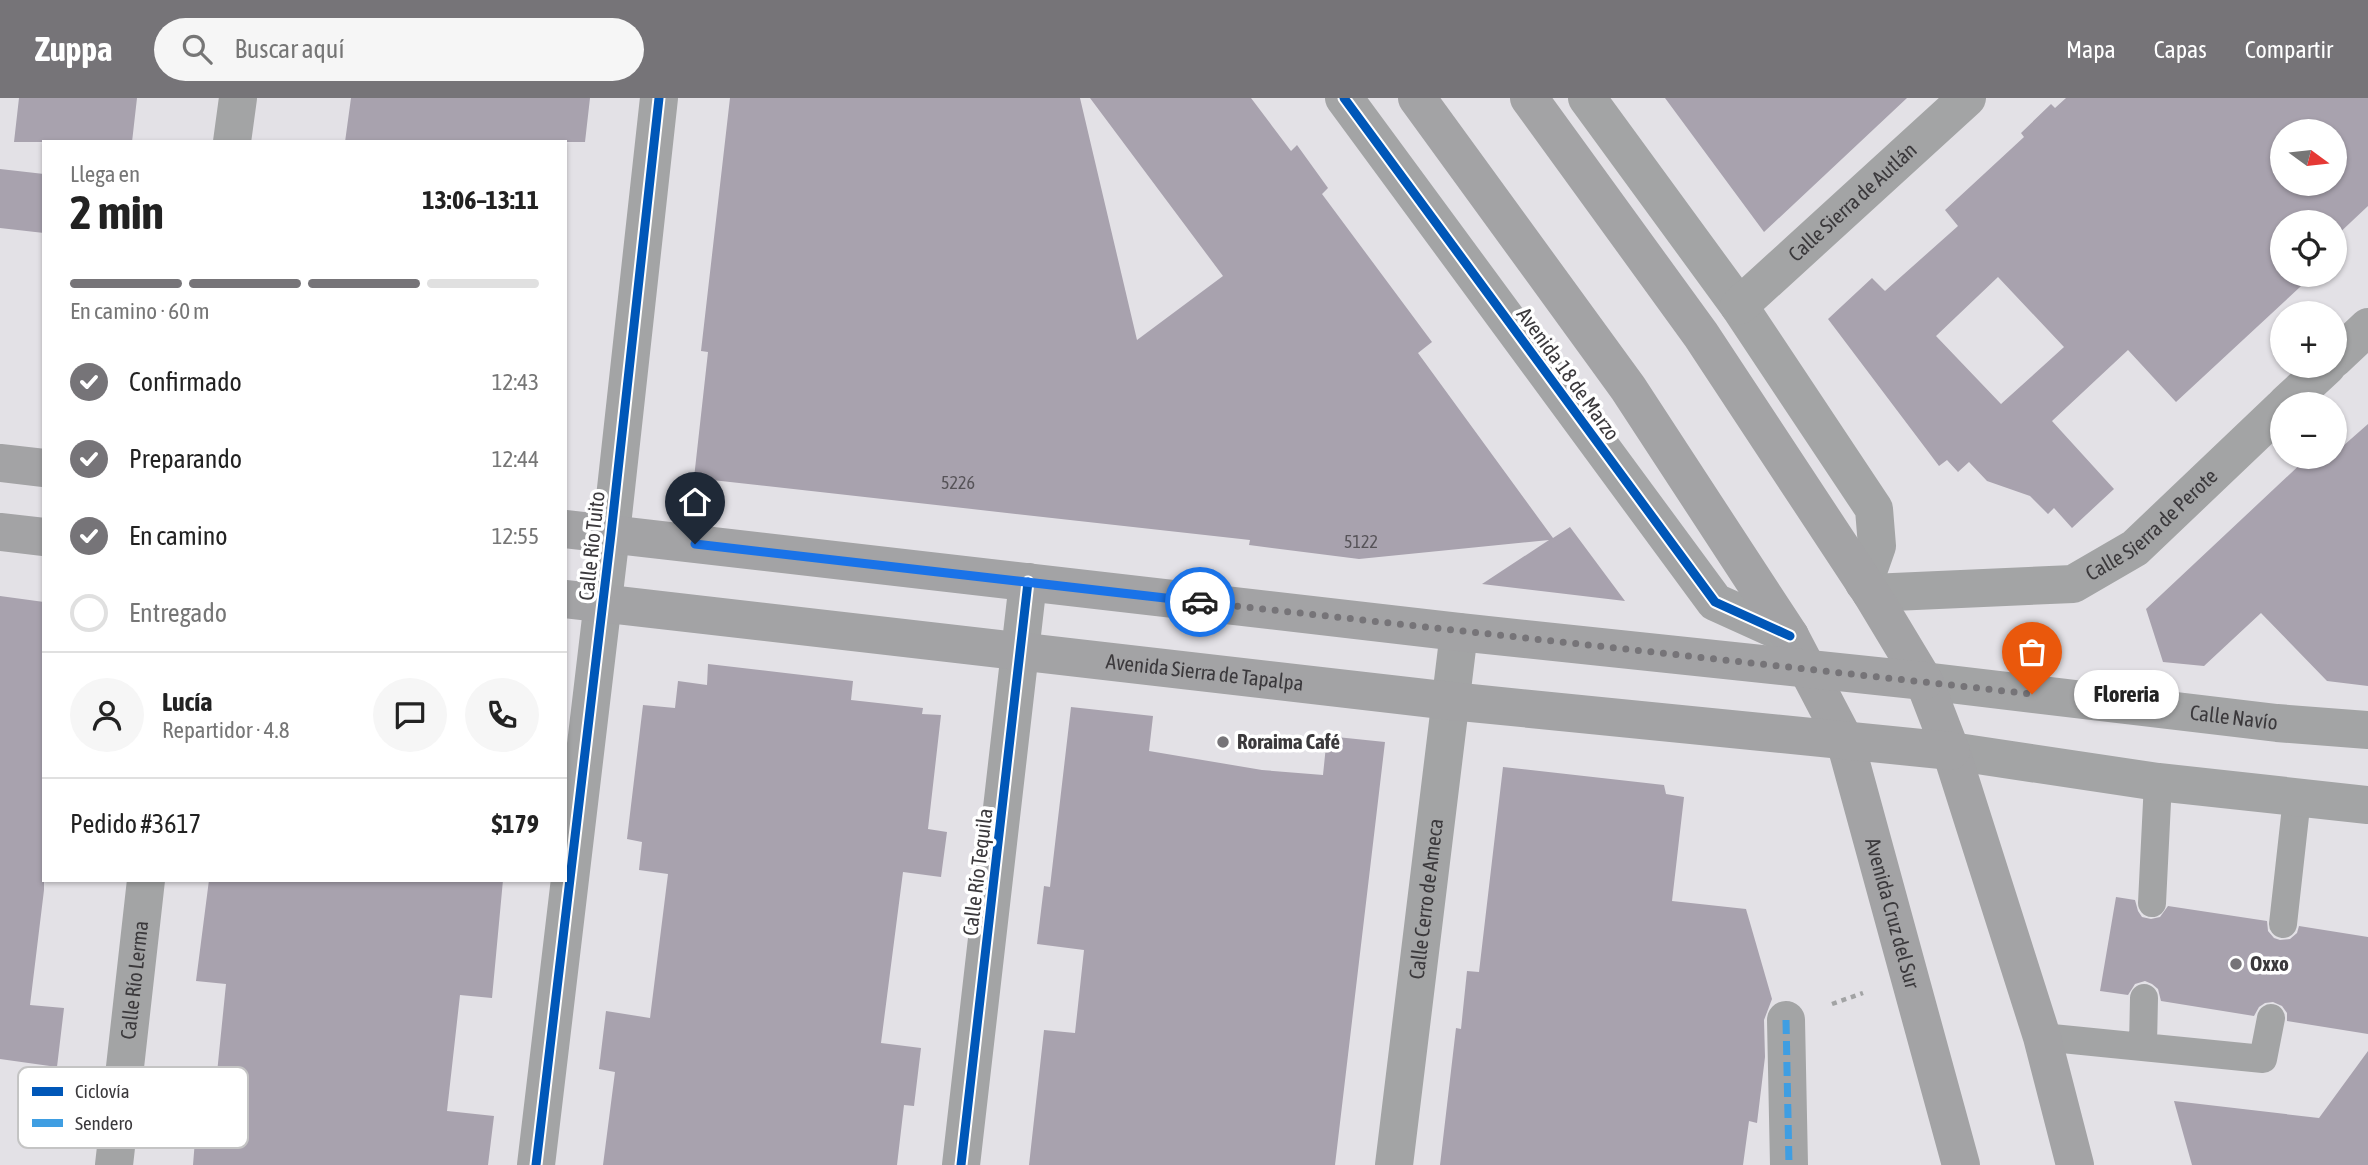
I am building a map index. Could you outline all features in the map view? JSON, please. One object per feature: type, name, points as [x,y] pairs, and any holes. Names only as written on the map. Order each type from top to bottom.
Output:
[{"type":"main road","name":"Avenida 18 de Marzo","points":[[1417,98],[1628,388],[1790,636],[1808,669]]},
{"type":"main road","points":[[1529,98],[1701,335],[1867,588],[1924,681],[1951,751],[2042,1037],[2075,1165]]},
{"type":"main road","points":[[0,463],[42,468]]},
{"type":"main road","points":[[567,529],[1460,632],[1808,669]]},
{"type":"main road","points":[[0,532],[42,537]]},
{"type":"main road","name":"Avenida Sierra de Tapalpa","points":[[567,598],[1451,701],[1844,741]]},
{"type":"main road","name":"Calle Navío","points":[[1808,669],[1924,681]]},
{"type":"main road","name":"Avenida Cruz del Sur","points":[[1808,669],[1844,741],[1961,1165]]},
{"type":"main road","points":[[1844,741],[1951,751]]},
{"type":"street","points":[[232,140],[238,98]]},
{"type":"street","name":"Calle Río Tuito","points":[[536,1165],[611,534],[659,98]]},
{"type":"street","name":"Avenida 18 de Marzo","points":[[1344,98],[1714,603],[1790,636]]},
{"type":"street","points":[[1587,98],[1739,306],[1874,509],[1878,546],[1867,588]]},
{"type":"street","name":"Calle Sierra de Autlán","points":[[1739,306],[1967,98]]},
{"type":"street","points":[[2347,347],[2368,327]]},
{"type":"street","points":[[2299,392],[2314,378]]},
{"type":"street","name":"Calle Sierra de Perote","points":[[1867,588],[2073,584],[2135,548],[2270,419]]},
{"type":"street","name":"Calle Río Tequila","points":[[961,1165],[1028,582]]},
{"type":"street","name":"Calle Cerro de Ameca","points":[[1394,1165],[1460,632]]},
{"type":"street","name":"Calle Navío","points":[[1924,681],[2277,723],[2368,730]]},
{"type":"street","points":[[1951,751],[2158,782],[2368,805]]},
{"type":"street","name":"Calle Río Lerma","points":[[125,1067],[146,882]]},
{"type":"street","points":[[1786,1020],[1789,1165]]},
{"type":"lane","points":[[2152,903],[2158,782]]},
{"type":"lane","points":[[2283,924],[2297,798]]},
{"type":"lane","points":[[2143,1045],[2144,998]]},
{"type":"lane","points":[[2042,1037],[2263,1059],[2271,1018]]},
{"type":"path","points":[[1786,1020],[1910,976]]},
{"type":"building","points":[[19,98],[137,98],[132,140],[14,142]]},
{"type":"building","points":[[351,98],[590,98],[585,142],[345,140]]},
{"type":"building","points":[[730,98],[1080,98],[1137,340],[1223,276],[1090,98],[1251,98],[1291,151],[1297,145],[1328,188],[1322,194],[1432,342],[1418,353],[1553,538],[1570,527],[1625,601],[1482,584],[1549,540],[1359,559],[1249,545],[1250,540],[694,478],[708,352],[701,351]]},
{"type":"building","points":[[1665,98],[1907,98],[1764,232]]},
{"type":"building","points":[[2066,98],[2368,98],[2368,206],[2347,226],[2347,210],[2270,210],[2270,287],[2300,287],[2285,301],[2270,301],[2270,315],[2176,402],[2128,350],[2052,421],[2114,489],[2072,528],[2054,508],[2048,514],[2030,496],[1987,481],[1969,462],[1958,472],[1947,460],[1939,466],[1828,319],[1872,278],[1885,291],[1958,226],[1945,210],[2024,137],[2021,133],[2051,104],[2055,108]],"holes":[[[1998,277],[2064,347],[2001,404],[1936,336]]]},
{"type":"building","points":[[0,169],[42,174],[42,233],[0,228]]},
{"type":"building","points":[[2368,424],[2368,686],[2327,681],[2261,613],[2204,666],[2163,662],[2146,609],[2295,469],[2347,469],[2347,442]]},
{"type":"building","points":[[0,596],[42,602],[44,890],[30,1005],[64,1008],[57,1067],[0,1059]]},
{"type":"building","points":[[708,664],[853,681],[851,700],[923,708],[922,714],[941,715],[928,829],[947,832],[941,877],[903,872],[881,1043],[921,1048],[914,1106],[904,1105],[897,1165],[603,1165],[615,1072],[599,1069],[606,1011],[650,1018],[668,874],[639,870],[642,842],[627,839],[643,705],[675,708],[678,681],[707,685]]},
{"type":"building","points":[[1071,707],[1153,716],[1149,751],[1262,770],[1323,775],[1327,736],[1385,742],[1335,1165],[1029,1165],[1044,1030],[1075,1033],[1084,950],[1037,944],[1044,886],[1050,887]]},
{"type":"building","points":[[1503,767],[1664,785],[1666,794],[1684,797],[1672,901],[1746,909],[1772,999],[1764,1020],[1765,1057],[1757,1123],[1749,1121],[1743,1165],[1440,1165],[1456,1028],[1461,1029],[1467,971],[1479,972]]},
{"type":"building","points":[[209,882],[503,882],[492,998],[460,995],[447,1111],[494,1116],[488,1165],[193,1165],[194,1148],[248,1148],[248,1067],[218,1067],[226,984],[196,981]]},
{"type":"building","name":"Oxxo","points":[[2116,897],[2135,900],[2142,917],[2151,919],[2160,917],[2168,906],[2267,921],[2268,931],[2280,940],[2290,939],[2297,933],[2299,926],[2368,937],[2368,1034],[2287,1021],[2287,1013],[2282,1006],[2273,1002],[2259,1007],[2254,1016],[2161,1001],[2158,989],[2145,981],[2135,984],[2128,995],[2100,991]]},
{"type":"building","points":[[2368,1051],[2368,1165],[2192,1165],[2174,1101],[2319,1118]]},
{"type":"marked path","points":[[1786,1020],[1789,1165]]},
{"type":"cycle path","points":[[536,1165],[611,534],[659,98]]},
{"type":"cycle path","points":[[1344,98],[1715,602],[1790,636]]},
{"type":"cycle path","points":[[961,1165],[1028,582]]},
{"type":"way so far","points":[[1200,602],[2032,694]]},
{"type":"place","name":"Floreria","points":[[2032,694]]},
{"type":"place","name":"Roraima Café","points":[[1223,742]]},
{"type":"place","name":"Oxxo","points":[[2236,964]]},
{"type":"route","points":[[695,544],[1200,602]]}]
